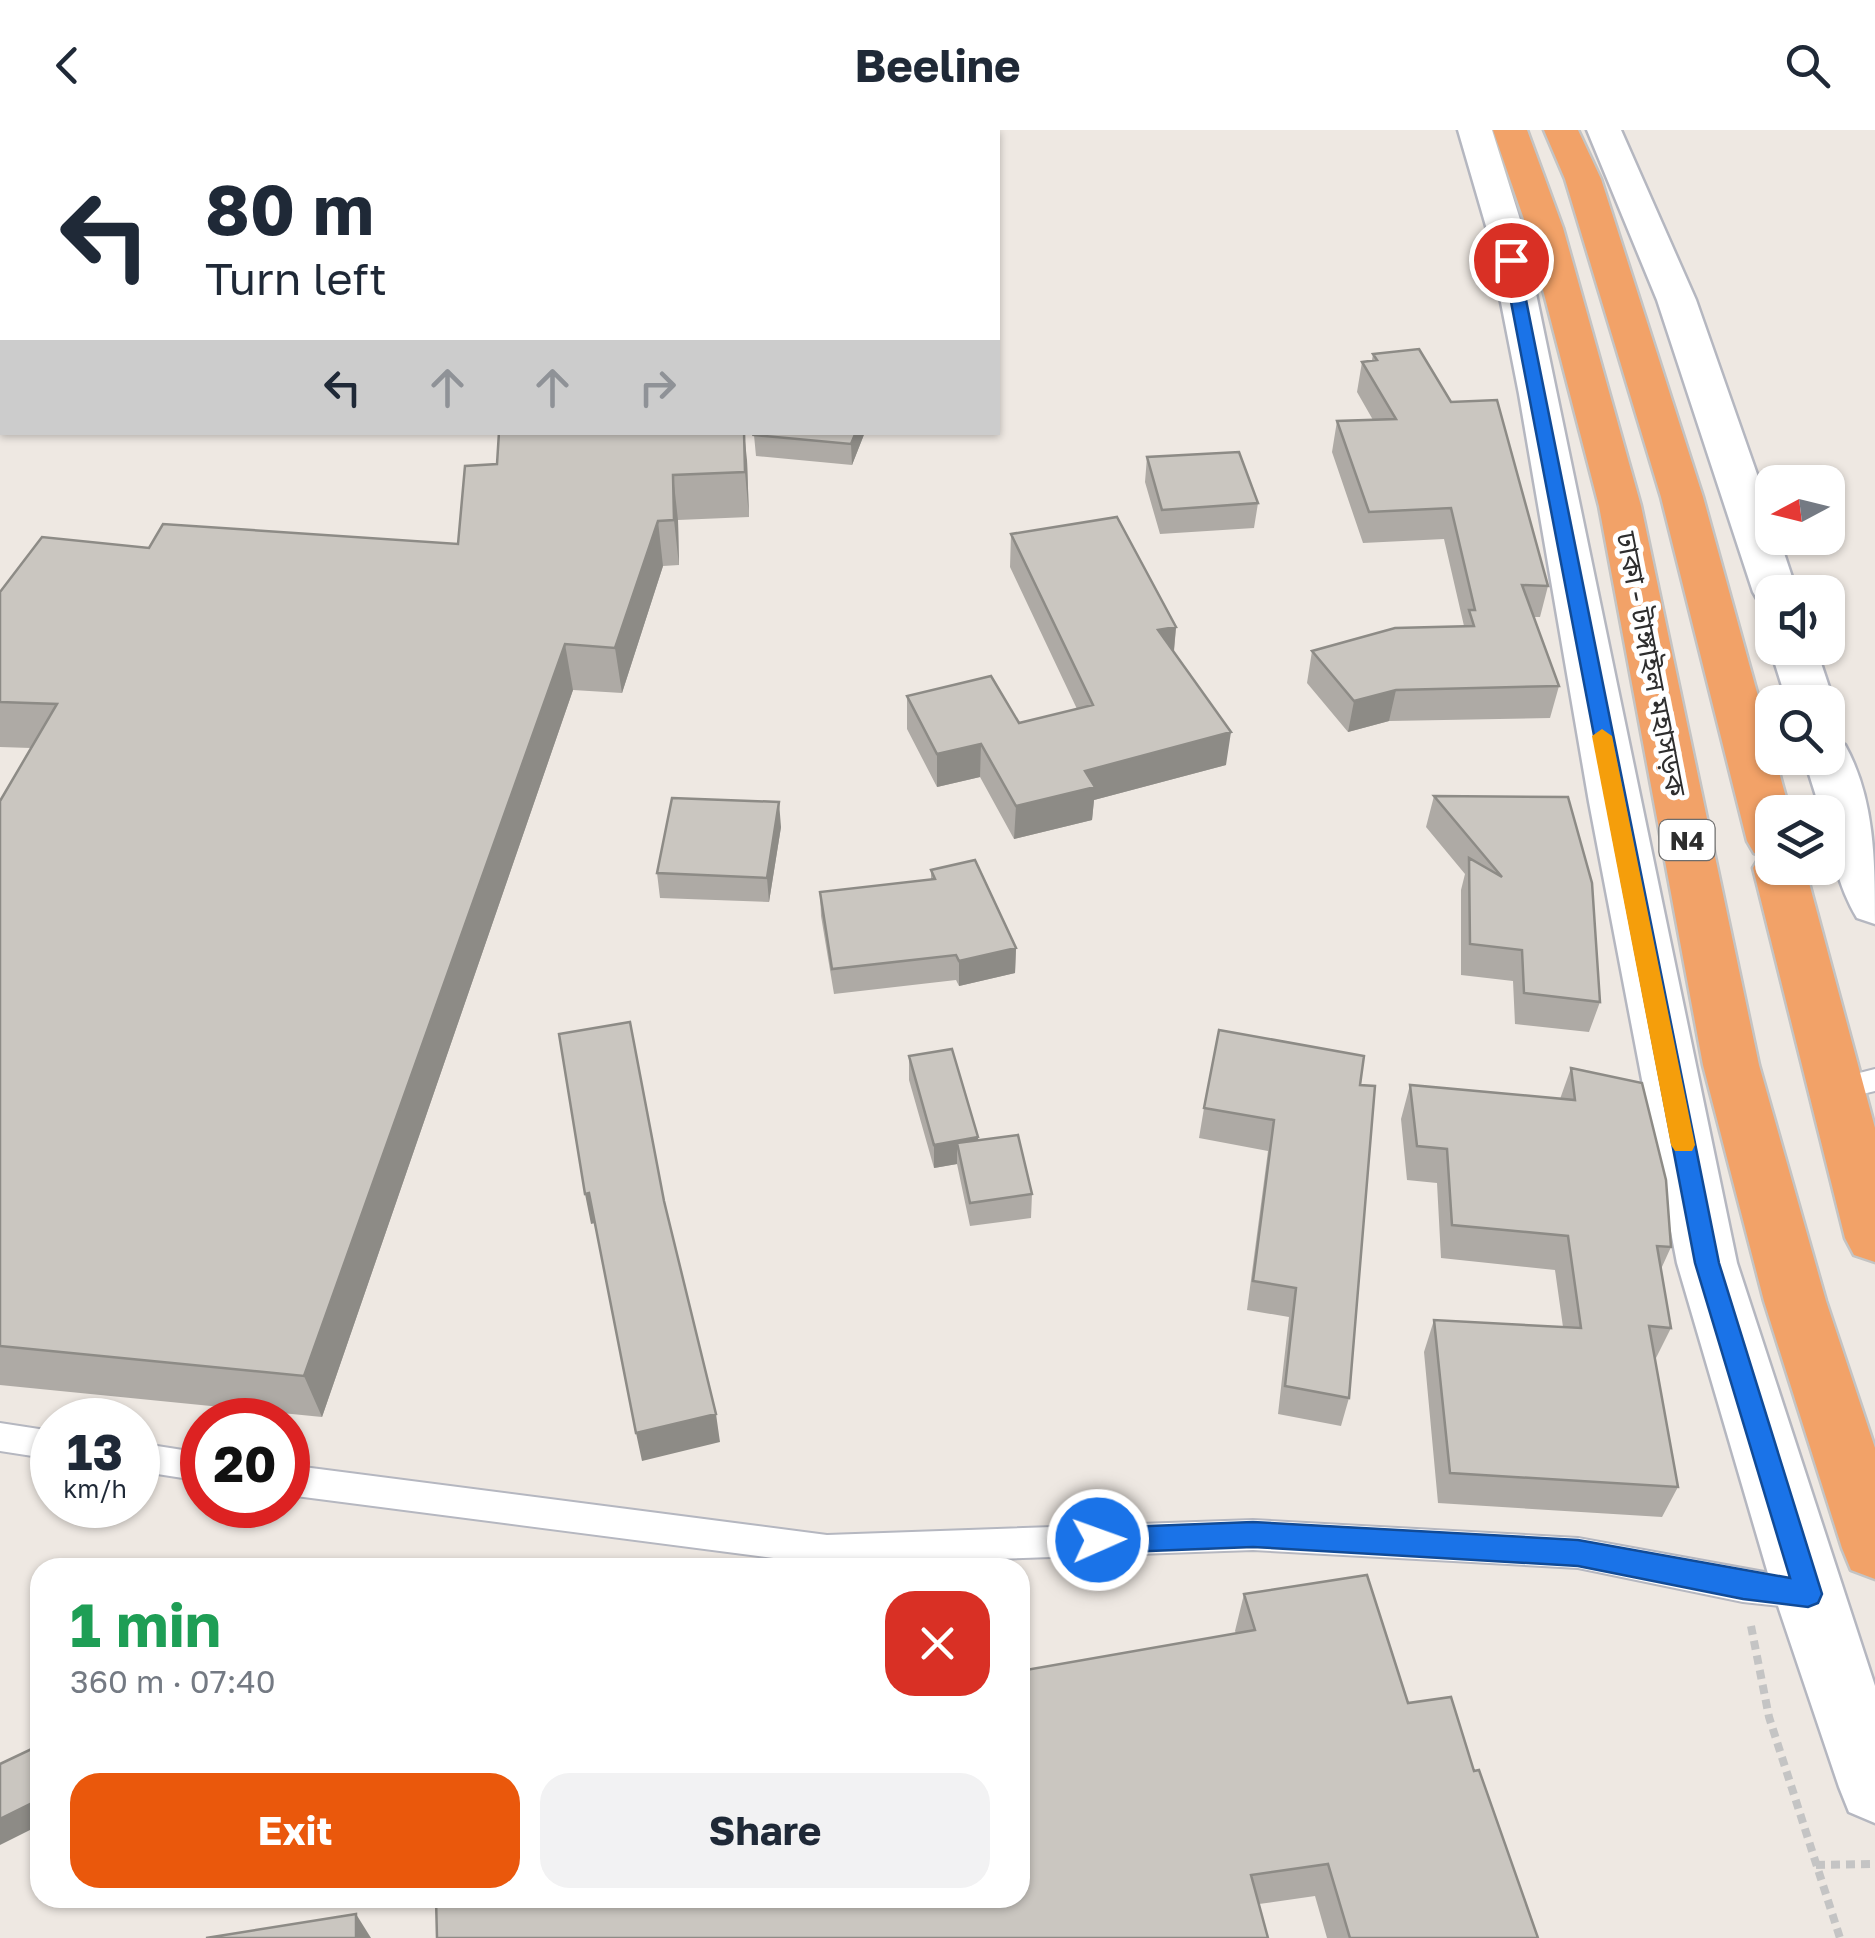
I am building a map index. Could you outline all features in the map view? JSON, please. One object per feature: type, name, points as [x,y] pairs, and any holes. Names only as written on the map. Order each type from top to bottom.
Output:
[{"type":"highway","name":"ঢাকা - টাঙ্গাইল মহাসড়ক","points":[[1510,130],[1524,227],[1620,506],[1731,1065],[1795,1301],[1875,1548]]},
{"type":"highway","points":[[1561,130],[1583,178],[1682,497],[1760,795]]},
{"type":"highway","points":[[1583,178],[1627,177]]},
{"type":"highway","points":[[1785,885],[1856,1084],[1875,1238]]},
{"type":"main road","points":[[1475,130],[1524,227],[1707,1263],[1808,1594],[1875,1787]]},
{"type":"main road","points":[[1604,130],[1627,177],[1703,369],[1770,575]]},
{"type":"main road","points":[[1834,775],[1875,904]]},
{"type":"lane","points":[[0,1437],[30,1442]]},
{"type":"lane","points":[[310,1483],[827,1550],[1253,1534],[1578,1553],[1743,1586],[1808,1594]]},
{"type":"path","points":[[1743,1586],[1769,1716],[1840,1938]]},
{"type":"path","points":[[1816,1864],[1875,1864]]},
{"type":"building","points":[[1419,349],[1451,402],[1497,400],[1548,586],[1522,585],[1559,686],[1396,690],[1354,701],[1312,651],[1395,628],[1474,626],[1469,610],[1475,610],[1451,508],[1369,512],[1337,421],[1396,419],[1362,362],[1377,360],[1373,354]]},
{"type":"building","points":[[499,435],[744,435],[745,472],[673,475],[674,520],[658,521],[615,648],[565,644],[304,1376],[0,1346],[0,801],[57,704],[0,702],[0,592],[42,537],[149,548],[163,524],[458,544],[465,466],[497,464]]},
{"type":"building","points":[[754,435],[855,435],[851,444]]},
{"type":"building","points":[[1239,452],[1258,503],[1162,510],[1147,457]]},
{"type":"building","points":[[1117,517],[1176,627],[1158,630],[1231,732],[1085,771],[1095,787],[1016,806],[981,744],[937,754],[907,696],[991,676],[1019,723],[1093,705],[1011,534]]},
{"type":"building","points":[[1434,796],[1568,797],[1592,883],[1600,1002],[1524,993],[1522,950],[1470,944],[1469,858],[1502,877]]},
{"type":"building","points":[[672,798],[779,802],[767,878],[657,873]]},
{"type":"building","points":[[975,860],[1016,948],[959,961],[956,955],[832,969],[820,892],[935,879],[931,870]]},
{"type":"building","points":[[630,1022],[664,1201],[716,1414],[636,1433],[589,1193],[585,1194],[559,1034]]},
{"type":"building","points":[[1219,1030],[1364,1056],[1360,1085],[1375,1086],[1349,1398],[1285,1386],[1296,1288],[1253,1281],[1274,1120],[1204,1108]]},
{"type":"building","points":[[952,1049],[978,1137],[934,1145],[909,1056]]},
{"type":"building","points":[[1571,1068],[1642,1083],[1666,1180],[1671,1247],[1657,1246],[1671,1328],[1649,1326],[1678,1487],[1450,1473],[1434,1320],[1581,1328],[1568,1236],[1452,1225],[1447,1149],[1417,1146],[1410,1085],[1575,1100]]},
{"type":"building","points":[[1018,1135],[1032,1194],[970,1203],[957,1143]]},
{"type":"building","points":[[1367,1575],[1408,1703],[1451,1697],[1474,1771],[1479,1770],[1538,1938],[1350,1938],[1328,1864],[1251,1875],[1268,1938],[437,1938],[436,1908],[1030,1908],[1030,1669],[1255,1630],[1244,1594]]},
{"type":"building","points":[[30,1750],[30,1804],[0,1819],[0,1764]]},
{"type":"building","points":[[356,1914],[356,1938],[206,1938]]},
{"type":"slow traffic","points":[[1602,736],[1683,1145]]},
{"type":"route","points":[[1098,1540],[1253,1534],[1578,1553],[1743,1586],[1808,1594],[1707,1263],[1511,260]]}]
